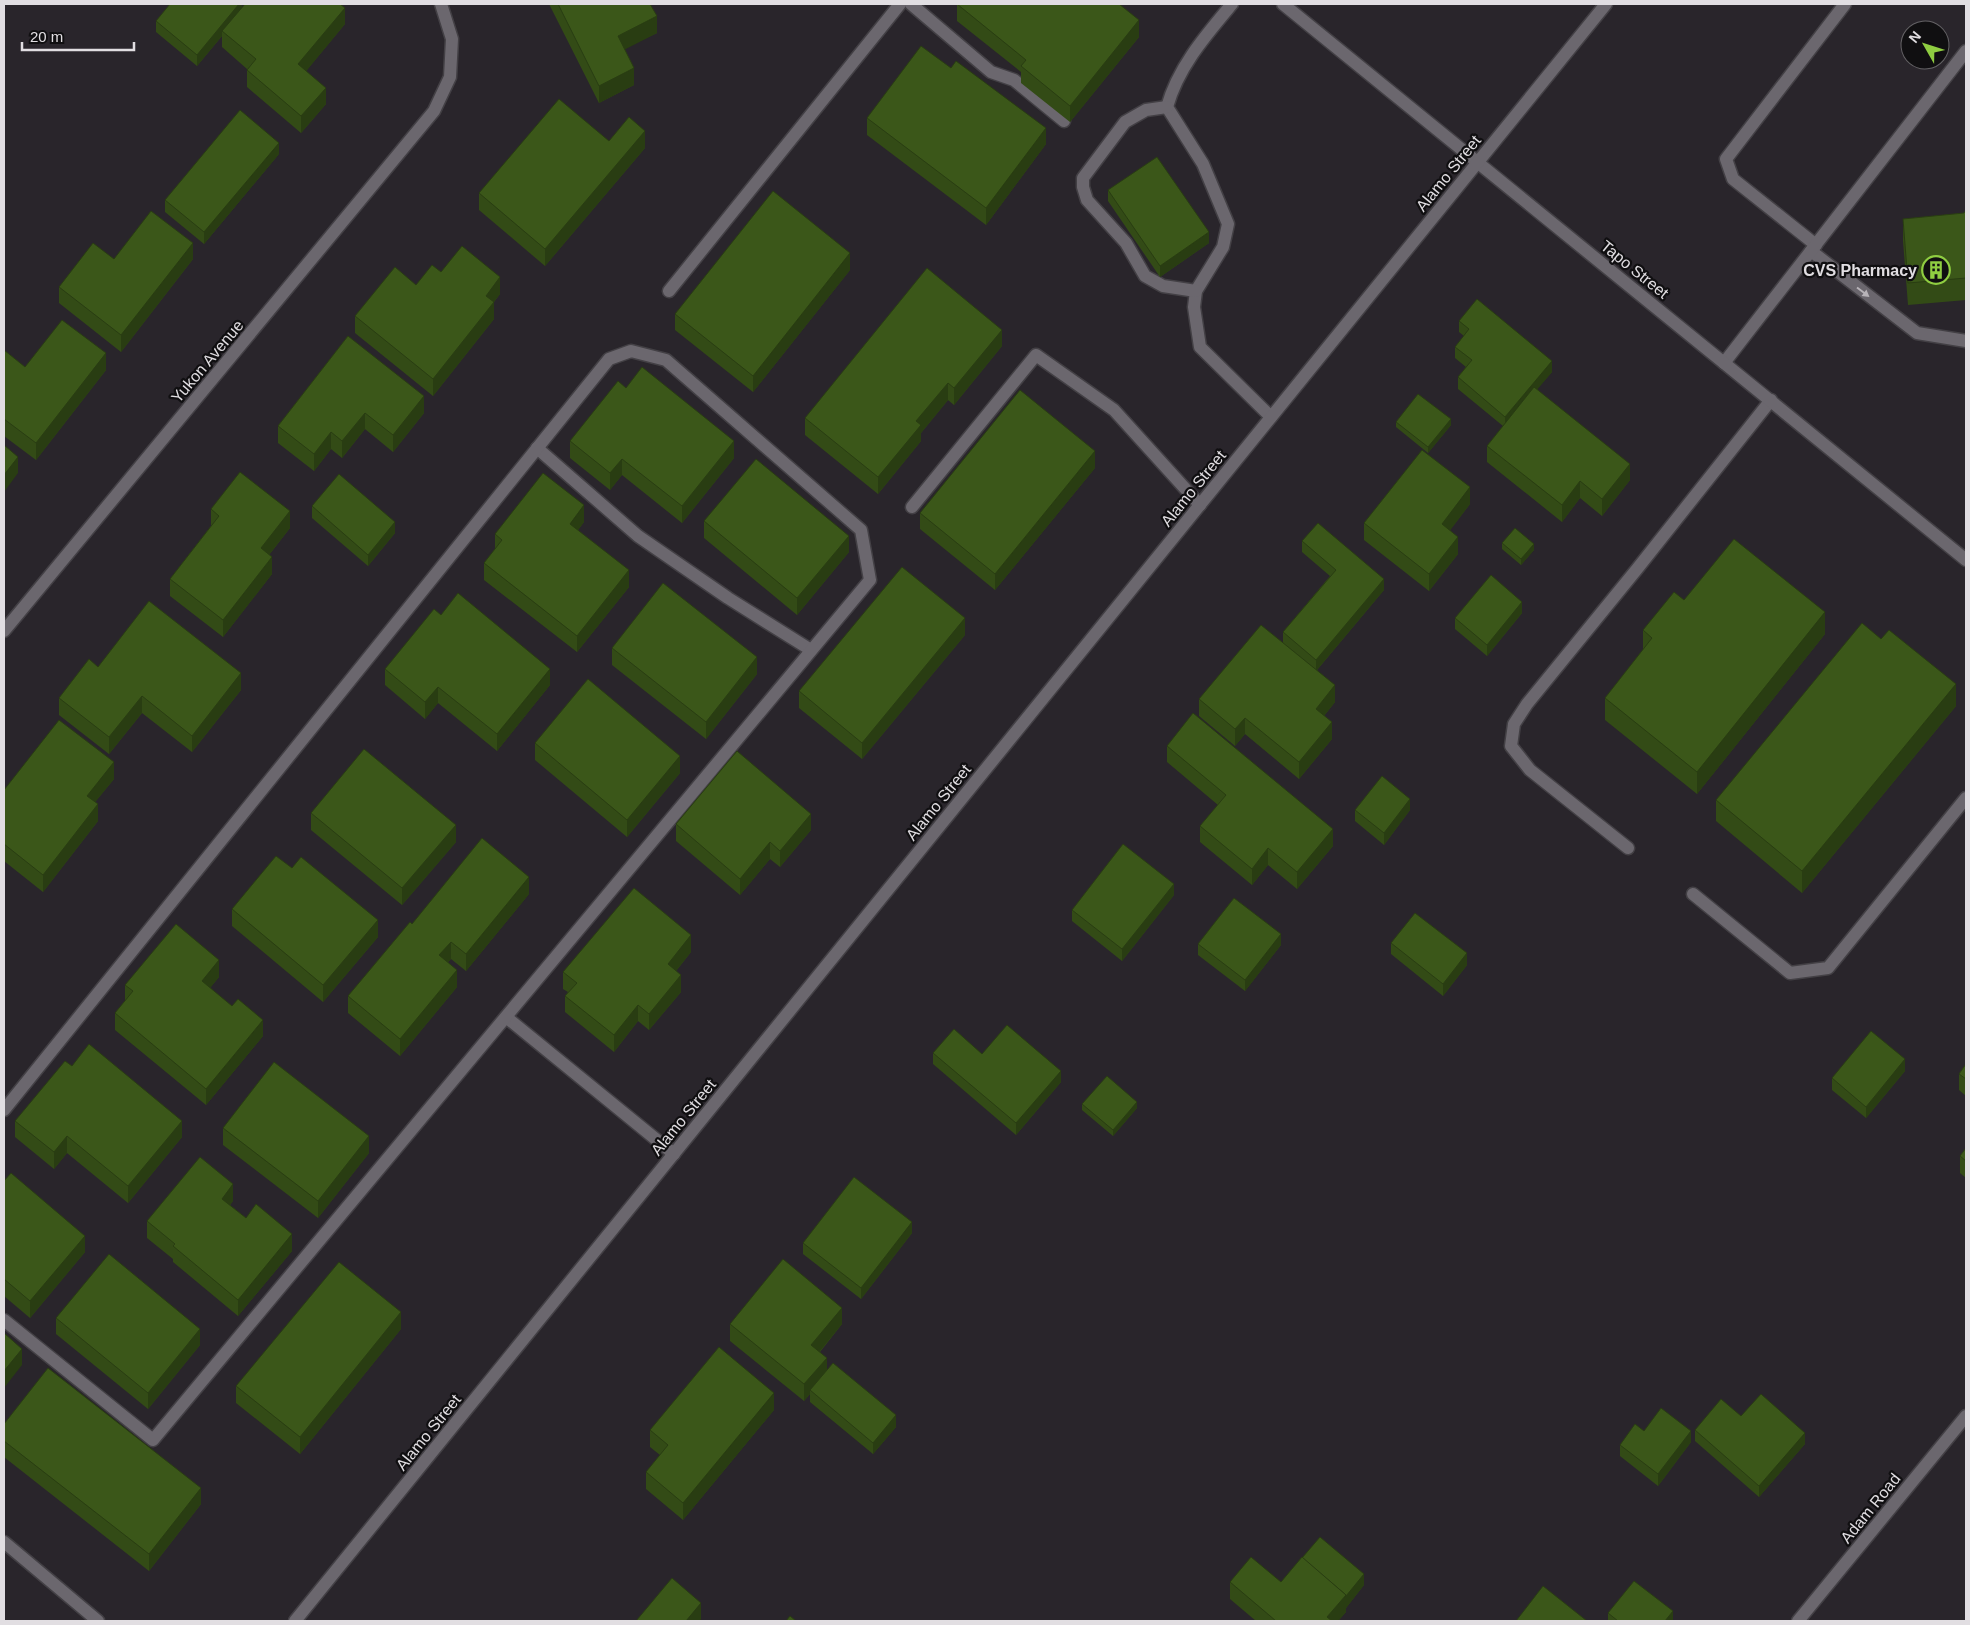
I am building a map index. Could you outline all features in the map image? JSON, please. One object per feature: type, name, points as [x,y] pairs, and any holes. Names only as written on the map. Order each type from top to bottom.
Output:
[{"type":"street","name":"Yukon Avenue","points":[[4,631],[434,112],[450,77],[452,39],[440,4]]},
{"type":"street","points":[[669,291],[900,4]]},
{"type":"street","points":[[911,4],[992,72],[1014,80],[1064,121]]},
{"type":"street","points":[[1232,4],[1204,38],[1173,86],[1167,107],[1203,164],[1228,224],[1223,246],[1196,292],[1194,307],[1200,347],[1271,417]]},
{"type":"street","name":"Tapo Street","points":[[1283,4],[1966,560]]},
{"type":"street","name":"Alamo Street","points":[[295,1621],[1606,4]]},
{"type":"street","points":[[1845,4],[1726,159],[1733,179],[1813,248],[1917,332],[1966,341]]},
{"type":"street","points":[[1724,363],[1966,51]]},
{"type":"street","points":[[1167,107],[1146,110],[1125,122],[1083,178],[1083,187],[1087,200],[1126,243],[1145,276],[1163,286],[1196,292]]},
{"type":"street","points":[[4,1110],[609,359],[631,350],[666,360],[861,530],[870,580],[153,1440],[4,1320]]},
{"type":"street","points":[[912,507],[1036,355],[1114,410],[1200,505]]},
{"type":"street","points":[[1628,848],[1530,770],[1511,746],[1514,724],[1527,704],[1638,569],[1771,400]]},
{"type":"street","points":[[537,448],[638,536],[728,598],[811,650]]},
{"type":"street","points":[[1693,894],[1790,973],[1828,968],[1966,798]]},
{"type":"street","points":[[506,1017],[674,1154]]},
{"type":"street","name":"Adam Road","points":[[1798,1621],[1966,1416]]},
{"type":"street","points":[[4,1542],[98,1621]]},
{"type":"building","points":[[170,4],[239,4],[197,55],[156,21]]},
{"type":"building","points":[[245,4],[340,4],[345,8],[298,64],[326,88],[301,116],[247,70],[256,59],[222,31]]},
{"type":"building","points":[[558,4],[650,4],[657,16],[618,36],[634,68],[599,86]]},
{"type":"building","points":[[957,4],[1119,4],[1139,20],[1070,106],[1021,66],[1026,60]]},
{"type":"building","points":[[921,46],[951,68],[956,61],[1046,128],[986,208],[867,118]]},
{"type":"building","points":[[559,99],[609,141],[629,117],[645,131],[545,249],[479,193]]},
{"type":"building","points":[[240,110],[279,143],[204,232],[165,200]]},
{"type":"building","points":[[1157,157],[1209,232],[1160,266],[1108,190]]},
{"type":"building","points":[[773,191],[850,253],[753,376],[675,314]]},
{"type":"building","name":"CVS Pharmacy","points":[[1966,210],[1966,278],[1908,283],[1903,219],[1964,213]]},
{"type":"building","points":[[151,211],[193,243],[121,335],[59,287],[93,243],[114,259]]},
{"type":"building","points":[[462,246],[500,277],[486,296],[494,302],[433,379],[355,316],[395,267],[416,285],[432,265],[441,272]]},
{"type":"building","points":[[927,268],[1002,330],[954,388],[948,383],[916,421],[921,425],[878,477],[805,418]]},
{"type":"building","points":[[1477,299],[1552,361],[1505,417],[1458,377],[1472,360],[1455,347],[1469,329],[1459,321]]},
{"type":"building","points":[[62,320],[106,353],[36,443],[4,419],[4,350],[25,367]]},
{"type":"building","points":[[348,336],[424,396],[393,435],[365,413],[342,441],[331,432],[314,454],[278,426]]},
{"type":"building","points":[[642,367],[734,441],[682,506],[622,459],[610,473],[570,441],[618,381],[626,388]]},
{"type":"building","points":[[1534,387],[1630,464],[1602,499],[1580,481],[1562,505],[1487,446]]},
{"type":"building","points":[[1020,390],[1095,451],[995,574],[920,513]]},
{"type":"building","points":[[1418,394],[1451,419],[1428,447],[1396,422]]},
{"type":"building","points":[[4,445],[18,457],[4,475]]},
{"type":"building","points":[[1422,450],[1470,487],[1442,524],[1458,537],[1429,574],[1364,523]]},
{"type":"building","points":[[756,459],[849,536],[797,598],[704,521]]},
{"type":"building","points":[[240,472],[290,511],[261,548],[272,557],[223,620],[170,579],[219,516],[211,509]]},
{"type":"building","points":[[543,473],[584,505],[570,524],[629,570],[577,636],[484,563],[502,540],[495,534]]},
{"type":"building","points":[[339,474],[395,522],[368,555],[312,506]]},
{"type":"building","points":[[1318,523],[1384,579],[1316,660],[1283,632],[1336,570],[1302,541]]},
{"type":"building","points":[[1515,528],[1534,544],[1521,559],[1502,543]]},
{"type":"building","points":[[1734,539],[1825,612],[1697,772],[1605,698],[1652,638],[1643,630],[1674,592],[1684,600]]},
{"type":"building","points":[[902,567],[965,618],[862,743],[799,691]]},
{"type":"building","points":[[1491,575],[1522,602],[1487,645],[1455,618]]},
{"type":"building","points":[[663,583],[757,657],[706,722],[612,648]]},
{"type":"building","points":[[458,593],[550,669],[497,734],[438,687],[425,702],[385,669],[434,609],[441,615]]},
{"type":"building","points":[[149,601],[241,673],[192,736],[142,696],[109,737],[59,698],[89,659],[98,667]]},
{"type":"building","points":[[1862,623],[1881,639],[1889,630],[1956,684],[1802,871],[1716,800]]},
{"type":"building","points":[[1261,625],[1335,685],[1316,709],[1332,722],[1299,762],[1245,718],[1235,729],[1199,699]]},
{"type":"building","points":[[588,679],[680,756],[627,820],[535,743]]},
{"type":"building","points":[[1193,713],[1333,829],[1297,872],[1268,848],[1252,869],[1200,826],[1226,795],[1167,746]]},
{"type":"building","points":[[59,720],[114,762],[87,796],[98,804],[43,875],[4,844],[4,790]]},
{"type":"building","points":[[364,749],[456,825],[402,888],[311,813]]},
{"type":"building","points":[[737,751],[811,814],[780,851],[770,842],[740,879],[676,824]]},
{"type":"building","points":[[1382,776],[1410,799],[1384,833],[1355,810]]},
{"type":"building","points":[[482,838],[529,877],[466,954],[451,942],[439,955],[457,970],[400,1039],[348,996],[410,922],[412,924]]},
{"type":"building","points":[[1123,844],[1174,884],[1122,949],[1072,910]]},
{"type":"building","points":[[276,856],[292,868],[301,857],[378,920],[323,985],[232,909]]},
{"type":"building","points":[[634,888],[691,935],[668,964],[681,975],[649,1014],[638,1005],[614,1035],[565,996],[577,983],[563,972]]},
{"type":"building","points":[[1234,898],[1281,934],[1245,980],[1198,944]]},
{"type":"building","points":[[1415,913],[1467,953],[1443,984],[1391,943]]},
{"type":"building","points":[[176,924],[219,960],[202,981],[232,1006],[238,999],[263,1020],[206,1089],[115,1013],[133,991],[125,985]]},
{"type":"building","points":[[1007,1025],[1061,1071],[1016,1123],[933,1053],[954,1029],[982,1054]]},
{"type":"building","points":[[1871,1031],[1905,1059],[1866,1107],[1832,1078]]},
{"type":"building","points":[[89,1044],[182,1121],[128,1186],[67,1136],[54,1152],[15,1121],[65,1061],[72,1066]]},
{"type":"building","points":[[274,1062],[369,1136],[318,1201],[223,1128]]},
{"type":"building","points":[[1966,1064],[1966,1079],[1959,1074]]},
{"type":"building","points":[[1107,1076],[1137,1102],[1113,1130],[1082,1104]]},
{"type":"building","points":[[1966,1148],[1966,1161],[1960,1156]]},
{"type":"building","points":[[200,1157],[233,1184],[222,1199],[246,1218],[256,1204],[292,1234],[238,1300],[173,1246],[175,1244],[147,1221]]},
{"type":"building","points":[[11,1173],[85,1236],[30,1301],[4,1279],[4,1181]]},
{"type":"building","points":[[854,1177],[912,1222],[861,1288],[803,1243]]},
{"type":"building","points":[[109,1254],[200,1329],[148,1393],[56,1318]]},
{"type":"building","points":[[783,1259],[842,1308],[811,1345],[827,1358],[804,1384],[730,1324]]},
{"type":"building","points":[[339,1262],[401,1312],[300,1437],[236,1386]]},
{"type":"building","points":[[4,1333],[22,1349],[4,1371]]},
{"type":"building","points":[[719,1347],[774,1393],[683,1503],[646,1472],[668,1445],[650,1430]]},
{"type":"building","points":[[833,1363],[896,1415],[873,1443],[810,1390]]},
{"type":"building","points":[[48,1368],[201,1488],[149,1554],[4,1441],[4,1424]]},
{"type":"building","points":[[1761,1394],[1805,1433],[1759,1486],[1695,1430],[1721,1399],[1741,1416]]},
{"type":"building","points":[[1661,1408],[1691,1431],[1658,1474],[1620,1445],[1635,1424],[1644,1431]]},
{"type":"building","points":[[1320,1537],[1364,1574],[1346,1596],[1302,1558]]},
{"type":"building","points":[[1251,1557],[1281,1582],[1302,1557],[1346,1595],[1327,1617],[1332,1621],[1276,1621],[1230,1582]]},
{"type":"building","points":[[672,1578],[701,1603],[686,1621],[636,1621]]},
{"type":"building","points":[[1634,1581],[1673,1611],[1665,1621],[1618,1621],[1608,1613]]},
{"type":"building","points":[[1543,1586],[1587,1621],[1516,1621]]},
{"type":"building","points":[[790,1616],[796,1621],[786,1621]]},
{"type":"place","name":"CVS Pharmacy","points":[[1936,270]]}]
